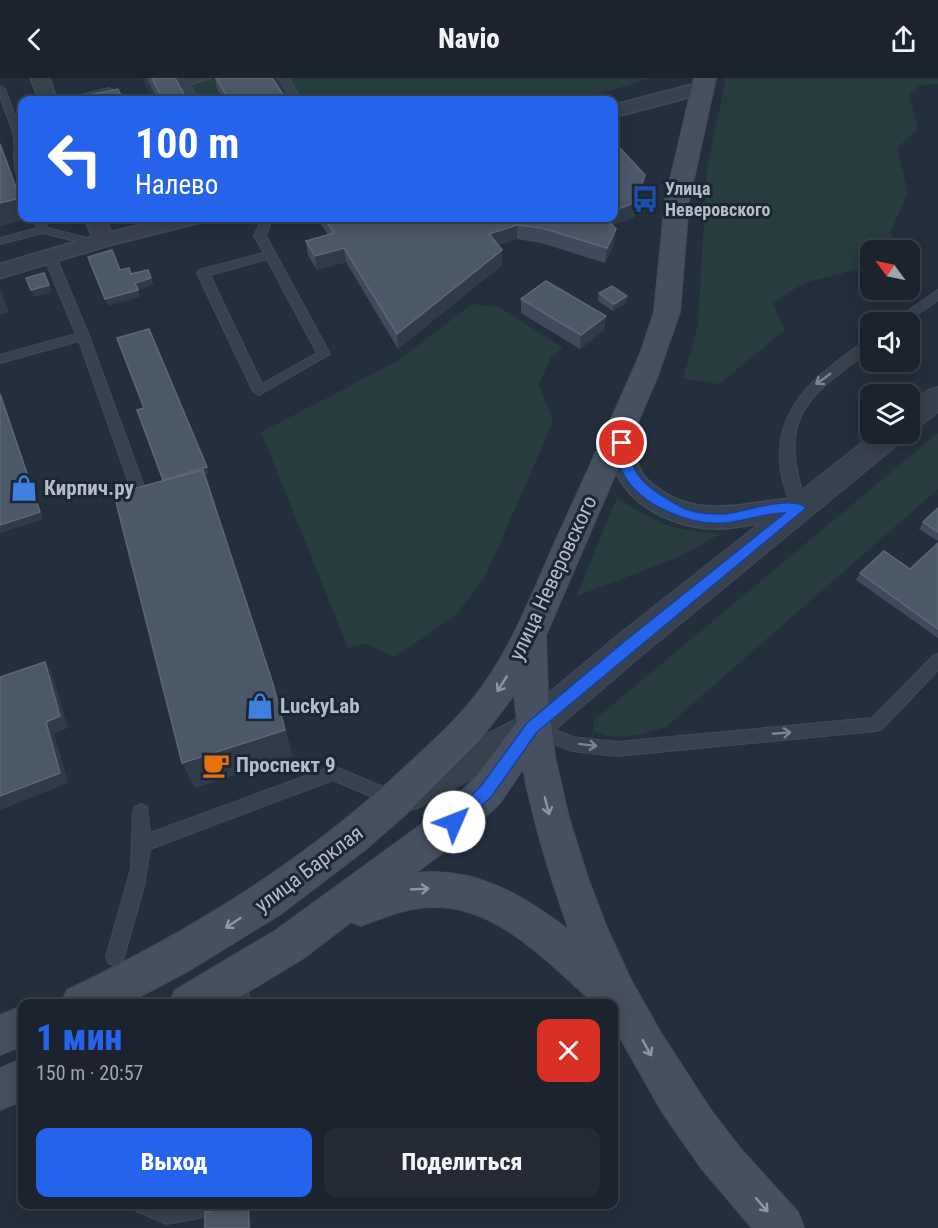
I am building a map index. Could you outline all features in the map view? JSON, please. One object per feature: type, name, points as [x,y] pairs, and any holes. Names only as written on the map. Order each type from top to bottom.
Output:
[{"type":"main road","name":"улица Неверовского","points":[[398,800],[462,735],[499,688],[531,633],[622,430],[653,354],[667,312],[677,201],[704,83]]},
{"type":"main road","points":[[531,633],[529,689],[532,728],[547,807],[583,914],[618,997],[658,1069],[707,1141],[782,1228]]},
{"type":"main road","name":"улица Барклая","points":[[207,999],[237,991],[290,944],[454,822],[487,791],[532,728]]},
{"type":"main road","name":"улица Барклая","points":[[91,999],[154,969],[214,936],[268,901],[398,800]]},
{"type":"main road","points":[[290,944],[364,906],[402,890],[443,888],[474,893],[516,915],[618,997]]},
{"type":"main road","points":[[0,1035],[18,1028]]},
{"type":"main road","points":[[0,1089],[18,1082]]},
{"type":"street","points":[[40,78],[47,96]]},
{"type":"street","points":[[618,110],[704,83]]},
{"type":"street","points":[[96,222],[99,241]]},
{"type":"street","points":[[0,271],[99,241],[178,222]]},
{"type":"street","points":[[920,411],[938,397]]},
{"type":"street","points":[[622,430],[623,456],[629,473],[641,488],[677,512],[700,518],[725,518],[775,508],[800,508]]},
{"type":"street","name":"улица Барклая","points":[[398,800],[532,728],[630,645],[880,444]]},
{"type":"lane","points":[[191,96],[182,81],[206,78]]},
{"type":"lane","points":[[284,78],[294,96]]},
{"type":"lane","points":[[0,89],[18,136]]},
{"type":"lane","points":[[85,96],[114,90]]},
{"type":"lane","points":[[9,113],[18,111]]},
{"type":"lane","points":[[40,222],[43,230]]},
{"type":"lane","points":[[265,222],[260,236],[324,354],[259,391],[203,273],[270,255]]},
{"type":"lane","points":[[0,241],[43,230],[99,241]]},
{"type":"lane","points":[[50,257],[83,336],[137,486]]},
{"type":"lane","points":[[914,312],[938,294]]},
{"type":"lane","points":[[0,359],[83,336]]},
{"type":"lane","points":[[800,508],[787,460],[791,415],[809,389],[860,351]]},
{"type":"lane","points":[[532,728],[572,744],[617,749],[876,724],[938,660]]},
{"type":"lane","points":[[144,843],[333,773],[398,800]]},
{"type":"lane","points":[[115,957],[140,877],[144,843],[141,812]]},
{"type":"lane","points":[[156,1209],[168,1214],[194,1209]]},
{"type":"green space","points":[[142,78],[650,78],[594,96],[151,96]]},
{"type":"green space","points":[[726,78],[938,78],[938,84],[920,85],[909,95],[918,129],[897,148],[908,193],[890,233],[895,240],[860,240],[860,269],[804,283],[773,303],[785,330],[719,384],[683,378],[698,325],[707,167]]},
{"type":"green space","points":[[472,304],[501,308],[563,348],[551,357],[539,384],[553,422],[485,577],[457,614],[395,657],[366,644],[348,648],[261,432],[396,362]]},
{"type":"green space","points":[[938,433],[938,489],[666,727],[639,735],[621,737],[603,735],[594,731],[593,721]]},
{"type":"green space","points":[[618,499],[662,524],[691,531],[721,534],[676,558],[577,596]]},
{"type":"building","points":[[152,78],[175,78],[185,96],[161,96]]},
{"type":"building","points":[[216,78],[272,78],[284,96],[227,96]]},
{"type":"building","points":[[118,89],[121,96],[89,96]]},
{"type":"building","points":[[0,144],[18,193],[18,198],[0,203]]},
{"type":"building","points":[[618,146],[645,175],[636,202],[618,209]]},
{"type":"building","points":[[327,222],[609,222],[616,229],[607,248],[542,228],[517,225],[489,234],[502,250],[397,334],[344,248],[315,256],[306,241],[334,233]]},
{"type":"building","points":[[112,250],[120,270],[129,268],[131,274],[148,270],[151,278],[135,283],[138,290],[105,299],[88,257]]},
{"type":"building","points":[[44,273],[49,285],[31,290],[26,278]]},
{"type":"building","points":[[546,281],[606,316],[581,335],[521,299]]},
{"type":"building","points":[[612,286],[627,296],[614,304],[599,293]]},
{"type":"building","points":[[149,329],[207,467],[163,480],[137,410],[144,408],[117,338]]},
{"type":"building","points":[[0,394],[40,512],[0,525]]},
{"type":"building","points":[[203,470],[273,684],[285,730],[182,763],[114,494]]},
{"type":"building","points":[[938,508],[938,532],[923,522]]},
{"type":"building","points":[[938,543],[938,629],[860,573],[884,551],[910,569]]},
{"type":"building","points":[[45,662],[60,716],[46,722],[60,773],[0,796],[0,677]]},
{"type":"building","points":[[248,1209],[249,1228],[205,1228],[205,1212]]},
{"type":"place","name":"Улица Неверовского","points":[[645,199]]},
{"type":"place","name":"Кирпич.ру","points":[[24,488]]},
{"type":"place","name":"LuckyLab","points":[[260,706]]},
{"type":"place","name":"Проспект 9","points":[[216,765]]},
{"type":"route","points":[[454,822],[487,791],[532,728],[630,645],[800,508],[775,508],[725,518],[700,518],[677,512],[641,488],[629,473],[623,456],[622,443]]}]
